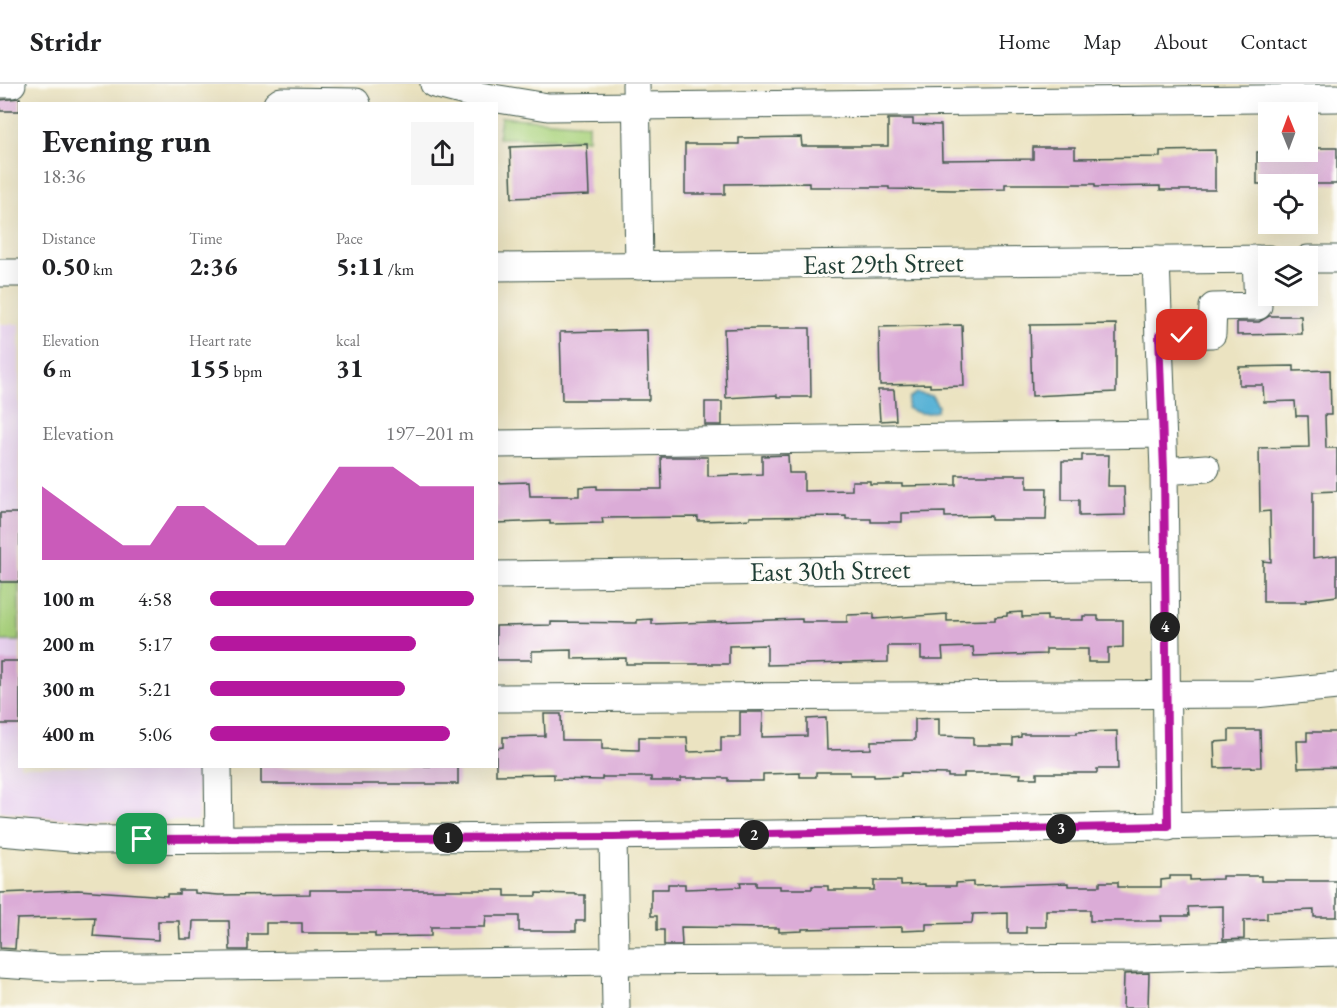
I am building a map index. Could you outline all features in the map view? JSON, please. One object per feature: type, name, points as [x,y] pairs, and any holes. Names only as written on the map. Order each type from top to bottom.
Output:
[{"type":"street","points":[[0,84],[12,84]]},
{"type":"street","points":[[434,84],[480,96],[548,107],[636,95],[1337,98]]},
{"type":"street","points":[[636,95],[639,266]]},
{"type":"street","points":[[281,102],[356,102]]},
{"type":"street","name":"East 29th Street","points":[[498,267],[1258,259]]},
{"type":"street","points":[[1318,259],[1337,259]]},
{"type":"street","points":[[1156,260],[1164,471],[1168,826]]},
{"type":"street","points":[[0,273],[18,273]]},
{"type":"street","points":[[1159,335],[1212,334],[1213,307],[1258,306]]},
{"type":"street","points":[[498,444],[1162,434]]},
{"type":"street","points":[[1164,471],[1206,468]]},
{"type":"street","name":"East 30th Street","points":[[498,575],[1164,566]]},
{"type":"street","points":[[498,698],[1254,694],[1337,686]]},
{"type":"street","points":[[218,768],[219,839]]},
{"type":"street","points":[[0,832],[94,840],[613,837],[1337,822]]},
{"type":"street","points":[[613,837],[616,1008]]},
{"type":"street","points":[[0,964],[61,968],[1138,958],[1337,952]]},
{"type":"shaded area","points":[[0,324],[18,324],[18,768],[198,768],[198,821],[41,817],[0,811]]},
{"type":"green space","points":[[501,117],[588,124],[588,139],[498,138]]},
{"type":"green space","points":[[0,582],[18,582],[18,641],[0,641]]},
{"type":"water","points":[[916,393],[932,396],[938,406],[937,411],[922,413],[907,408],[909,398]]},
{"type":"building","points":[[20,98],[18,111],[0,111],[0,100]]},
{"type":"building","points":[[888,119],[913,119],[913,124],[941,125],[942,160],[1033,159],[1033,147],[1075,147],[1075,158],[1160,157],[1160,151],[1215,150],[1215,190],[1160,190],[1160,186],[1095,187],[1095,184],[1005,184],[1005,189],[889,189],[889,187],[809,187],[809,183],[725,184],[725,194],[685,194],[685,144],[739,144],[739,138],[801,137],[802,146],[888,146]]},
{"type":"building","points":[[587,144],[589,195],[512,198],[510,147]]},
{"type":"building","points":[[1318,148],[1337,148],[1337,184],[1318,184],[1318,174],[1258,174],[1257,184],[1257,152],[1258,162],[1318,162]]},
{"type":"building","points":[[1269,316],[1301,316],[1302,334],[1237,335],[1237,322],[1259,322]]},
{"type":"building","points":[[1116,324],[1116,392],[1032,396],[1030,325]]},
{"type":"building","points":[[962,325],[964,386],[880,385],[879,327]]},
{"type":"building","points":[[810,328],[811,397],[777,397],[777,395],[726,398],[724,329]]},
{"type":"building","points":[[647,330],[649,400],[562,400],[560,332]]},
{"type":"building","points":[[1294,366],[1294,371],[1330,370],[1331,415],[1325,415],[1326,448],[1337,448],[1337,491],[1313,492],[1313,558],[1337,555],[1337,596],[1306,600],[1306,602],[1263,602],[1263,561],[1271,562],[1270,511],[1260,512],[1259,448],[1309,447],[1308,416],[1296,416],[1295,401],[1264,402],[1263,385],[1239,385],[1239,367]]},
{"type":"building","points":[[878,390],[894,390],[896,420],[880,421]]},
{"type":"building","points":[[705,402],[722,402],[722,425],[705,425]]},
{"type":"building","points":[[788,455],[789,473],[804,473],[804,491],[852,490],[852,481],[870,481],[870,484],[902,484],[902,486],[956,485],[956,475],[1027,475],[1027,488],[1047,488],[1046,520],[991,520],[991,516],[945,517],[945,512],[902,513],[902,522],[871,522],[871,519],[846,519],[846,516],[750,517],[750,519],[738,520],[698,521],[698,517],[602,518],[603,523],[550,524],[550,521],[498,523],[498,483],[529,482],[530,496],[579,496],[579,487],[597,486],[597,489],[662,489],[661,457],[708,457],[708,476],[762,474],[762,456]]},
{"type":"building","points":[[1082,455],[1109,455],[1108,486],[1124,486],[1125,515],[1079,516],[1079,500],[1062,500],[1062,461],[1082,461]]},
{"type":"building","points":[[0,513],[18,513],[18,582],[0,582]]},
{"type":"building","points":[[1022,612],[1022,617],[1047,616],[1047,620],[1083,620],[1083,616],[1098,616],[1098,620],[1123,620],[1123,647],[1108,648],[1108,662],[1088,662],[1088,649],[1046,649],[1046,654],[974,656],[973,647],[942,648],[943,659],[921,659],[921,646],[888,646],[888,662],[767,665],[767,645],[729,646],[729,664],[626,664],[626,658],[572,659],[572,650],[532,651],[532,660],[498,660],[498,626],[551,625],[551,622],[637,623],[637,620],[652,619],[652,624],[802,619],[802,622],[847,622],[847,615],[874,614],[874,619],[947,614],[947,621],[995,620],[995,617],[1007,616],[1007,613]]},
{"type":"building","points":[[0,661],[18,661],[18,724],[0,724]]},
{"type":"building","points":[[740,712],[763,712],[762,737],[807,736],[807,719],[826,718],[827,750],[871,749],[871,741],[915,740],[915,719],[939,718],[939,736],[973,737],[973,745],[1013,745],[1013,738],[1021,737],[1021,734],[1117,731],[1118,769],[1097,769],[1097,773],[1037,773],[1037,778],[1020,778],[1021,774],[997,773],[964,773],[964,777],[948,777],[948,774],[901,773],[901,776],[874,777],[874,775],[850,775],[850,772],[816,772],[816,777],[800,777],[800,773],[763,774],[763,781],[681,778],[681,781],[651,781],[651,777],[602,777],[602,780],[554,779],[554,774],[496,775],[498,748],[503,747],[503,737],[545,736],[544,714],[561,714],[562,740],[602,740],[602,749],[639,750],[639,737],[687,737],[688,752],[721,751],[721,737],[740,737]]},
{"type":"building","points":[[1229,730],[1260,730],[1261,767],[1215,768],[1214,742],[1229,741]]},
{"type":"building","points":[[1307,732],[1336,732],[1337,767],[1298,768],[1297,741],[1307,741]]},
{"type":"building","points":[[261,768],[458,768],[458,784],[261,784]]},
{"type":"building","points":[[1170,876],[1190,876],[1190,880],[1222,879],[1222,876],[1261,876],[1261,881],[1337,881],[1337,917],[1314,917],[1314,910],[1267,912],[1267,919],[1244,920],[1244,939],[1223,940],[1223,906],[1188,907],[1189,916],[1161,916],[1162,921],[1090,921],[1090,910],[1046,910],[1046,927],[1026,927],[1026,933],[1008,933],[1008,913],[973,914],[972,923],[926,924],[926,930],[902,931],[902,927],[802,929],[802,931],[779,932],[779,928],[681,927],[682,945],[664,945],[664,930],[657,930],[657,916],[651,916],[651,889],[668,889],[668,884],[685,884],[685,889],[741,887],[740,882],[756,882],[756,886],[780,886],[780,889],[812,889],[812,886],[828,886],[828,890],[874,890],[874,881],[901,881],[901,885],[925,884],[925,886],[956,886],[956,883],[973,882],[973,886],[1068,883],[1068,886],[1100,886],[1100,882],[1118,882],[1118,887],[1161,887],[1161,880],[1170,879]]},
{"type":"building","points":[[78,890],[167,896],[167,894],[179,894],[179,890],[195,890],[195,893],[219,895],[310,894],[310,890],[505,890],[505,896],[536,896],[536,893],[576,894],[585,895],[585,921],[576,921],[576,931],[519,931],[519,916],[486,916],[485,927],[431,927],[431,936],[375,937],[375,933],[302,933],[302,923],[266,923],[266,934],[248,934],[248,950],[230,950],[229,921],[193,921],[192,939],[180,939],[179,921],[158,921],[158,940],[93,936],[95,917],[17,919],[15,949],[0,948],[0,893]]},
{"type":"building","points":[[1149,973],[1148,1008],[1123,1008],[1124,974]]},
{"type":"route","points":[[142,839],[613,837],[1168,826],[1164,471],[1159,335],[1182,335]]}]
